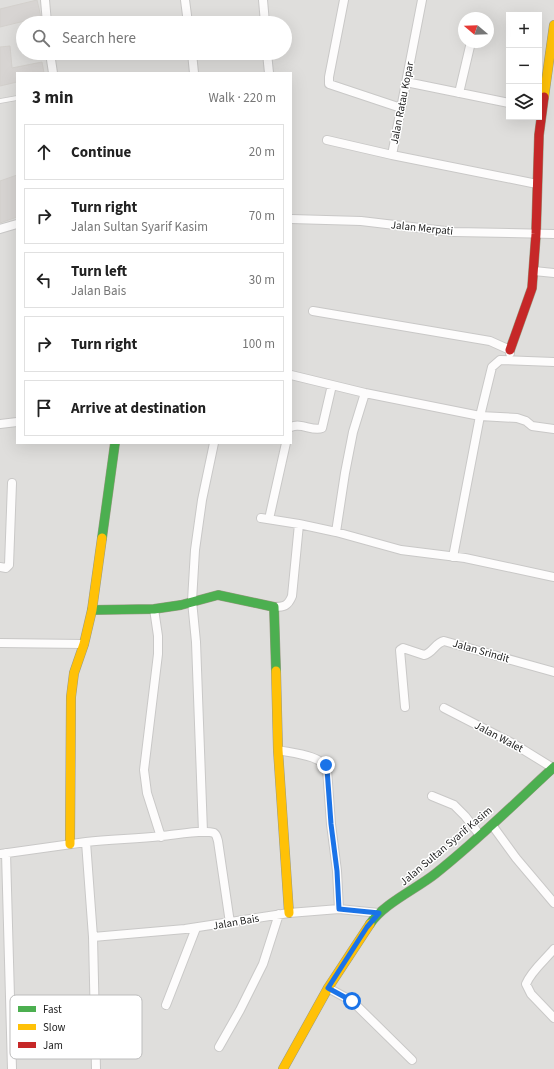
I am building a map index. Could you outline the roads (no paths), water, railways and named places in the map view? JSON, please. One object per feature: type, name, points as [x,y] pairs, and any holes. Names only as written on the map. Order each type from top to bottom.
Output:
[{"type":"street","points":[[45,0],[46,16]]},
{"type":"street","points":[[185,0],[187,16]]},
{"type":"street","points":[[263,0],[264,16]]},
{"type":"street","points":[[344,0],[329,78],[330,84],[401,108]]},
{"type":"street","name":"Jalan Ratau Kopar","points":[[422,0],[392,156],[537,184]]},
{"type":"street","points":[[542,104],[552,50],[554,25]]},
{"type":"street","points":[[459,93],[470,48]]},
{"type":"street","points":[[51,60],[52,72]]},
{"type":"street","points":[[193,60],[194,72]]},
{"type":"street","points":[[268,60],[269,72]]},
{"type":"street","points":[[406,82],[506,102]]},
{"type":"street","points":[[453,557],[480,416],[492,367],[504,360],[510,350],[524,308],[529,299],[534,271],[540,120]]},
{"type":"street","points":[[327,140],[392,156]]},
{"type":"street","name":"Jalan Merpati","points":[[292,219],[361,221],[454,232],[554,234]]},
{"type":"street","points":[[0,229],[16,224]]},
{"type":"street","points":[[534,271],[554,273]]},
{"type":"street","points":[[313,311],[490,341],[510,350]]},
{"type":"street","points":[[504,360],[554,362]]},
{"type":"street","points":[[292,376],[365,393],[480,416],[517,418],[526,421],[532,426],[554,429]]},
{"type":"street","points":[[292,427],[296,425],[318,429],[322,428],[332,385]]},
{"type":"street","points":[[336,532],[353,432],[365,393]]},
{"type":"street","points":[[0,424],[16,422]]},
{"type":"street","points":[[70,844],[71,698],[74,673],[84,644],[92,610],[115,444]]},
{"type":"street","points":[[203,832],[196,642],[192,601],[195,550],[199,521],[214,444]]},
{"type":"street","points":[[286,444],[265,518],[336,532],[400,550],[465,558],[554,577]]},
{"type":"street","points":[[0,567],[6,568],[9,565],[12,483]]},
{"type":"street","points":[[92,610],[154,609],[181,605],[218,595],[274,607],[286,606],[292,596],[299,524]]},
{"type":"street","points":[[274,607],[278,750],[289,913]]},
{"type":"street","points":[[154,609],[158,636],[158,654],[144,770],[147,793],[161,837]]},
{"type":"street","name":"Jalan Srindit","points":[[405,707],[400,650],[403,648],[424,655],[430,652],[439,642],[444,641],[554,672]]},
{"type":"street","points":[[0,643],[84,644]]},
{"type":"street","name":"Jalan Walet","points":[[444,708],[514,744],[554,768]]},
{"type":"street","points":[[278,750],[319,760],[326,765],[337,871],[339,909]]},
{"type":"street","name":"Jalan Sultan Syarif Kasim","points":[[284,1069],[328,988],[367,927],[379,913],[435,874],[479,834],[492,825],[554,768]]},
{"type":"street","points":[[432,796],[454,805],[479,834]]},
{"type":"street","points":[[492,825],[516,858],[554,903]]},
{"type":"street","points":[[10,1021],[3,853],[115,838],[161,837],[203,832],[214,833],[217,837],[230,923]]},
{"type":"street","points":[[86,842],[93,937],[94,995]]},
{"type":"street","name":"Jalan Bais","points":[[93,937],[196,928],[289,913],[339,909],[379,913]]},
{"type":"street","points":[[219,1047],[249,993],[263,964],[279,914]]},
{"type":"street","points":[[166,1005],[196,928]]},
{"type":"street","points":[[554,949],[528,979],[526,984],[531,994],[554,1018]]},
{"type":"street","points":[[328,988],[352,1001],[412,1060]]},
{"type":"street","points":[[12,1059],[12,1069]]},
{"type":"street","points":[[96,1059],[96,1069]]},
{"type":"lane","points":[[0,101],[16,98]]}]
